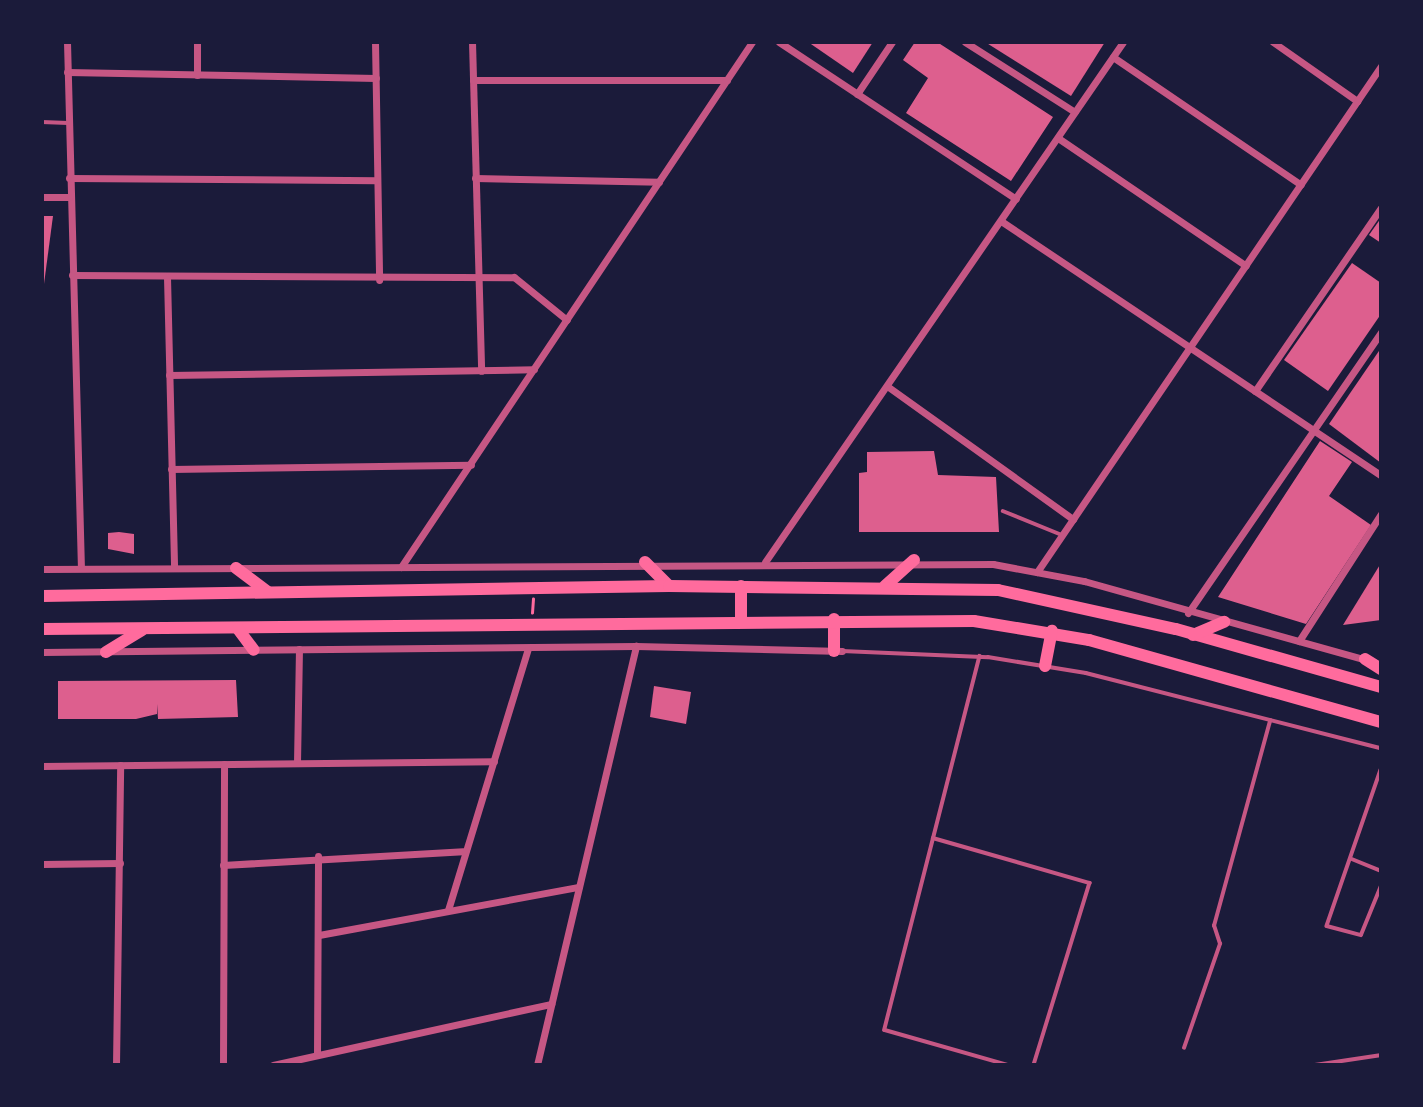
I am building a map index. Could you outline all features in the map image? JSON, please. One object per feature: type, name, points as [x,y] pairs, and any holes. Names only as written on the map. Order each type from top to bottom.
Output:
[{"type":"main road","points":[[885,586],[914,560]]},
{"type":"main road","points":[[645,562],[669,586]]},
{"type":"main road","points":[[236,568],[269,593]]},
{"type":"main road","points":[[42,596],[669,586],[885,586],[1032,594],[1381,687]]},
{"type":"main road","points":[[741,586],[741,620]]},
{"type":"main road","points":[[834,619],[838,651]]},
{"type":"main road","points":[[42,629],[237,629],[834,619],[974,621],[1052,631],[1381,722]]},
{"type":"main road","points":[[1194,635],[1224,622]]},
{"type":"main road","points":[[106,652],[144,629]]},
{"type":"main road","points":[[237,629],[254,650]]},
{"type":"main road","points":[[1045,666],[1052,631]]},
{"type":"main road","points":[[1365,659],[1381,666]]},
{"type":"street","points":[[67,42],[69,197],[81,568]]},
{"type":"street","points":[[197,42],[197,75]]},
{"type":"street","points":[[375,42],[379,280]]},
{"type":"street","points":[[472,42],[481,371]]},
{"type":"street","points":[[401,567],[752,42]]},
{"type":"street","points":[[779,42],[1016,199]]},
{"type":"street","points":[[857,94],[892,42]]},
{"type":"street","points":[[965,42],[1075,112]]},
{"type":"street","points":[[765,562],[1123,42]]},
{"type":"street","points":[[1273,42],[1357,101]]},
{"type":"street","points":[[1113,57],[1301,185]]},
{"type":"street","points":[[1037,572],[1381,66]]},
{"type":"street","points":[[67,72],[376,78]]},
{"type":"street","points":[[473,80],[727,80]]},
{"type":"street","points":[[1058,138],[1246,266]]},
{"type":"street","points":[[69,178],[377,180]]},
{"type":"street","points":[[475,178],[659,181]]},
{"type":"street","points":[[42,197],[69,197]]},
{"type":"street","points":[[1255,391],[1381,208]]},
{"type":"street","points":[[1001,221],[1381,475]]},
{"type":"street","points":[[72,275],[379,280],[480,278],[524,281],[567,320]]},
{"type":"street","points":[[167,276],[174,567]]},
{"type":"street","points":[[1188,613],[1381,332]]},
{"type":"street","points":[[169,375],[534,369]]},
{"type":"street","points":[[887,386],[1073,519]]},
{"type":"street","points":[[171,469],[471,465]]},
{"type":"street","points":[[1299,641],[1381,514]]},
{"type":"street","points":[[42,569],[914,560],[1037,572],[1365,659]]},
{"type":"street","points":[[537,1065],[636,646]]},
{"type":"street","points":[[42,652],[636,646],[838,651]]},
{"type":"street","points":[[298,763],[299,649]]},
{"type":"street","points":[[448,909],[463,851],[528,649]]},
{"type":"street","points":[[42,766],[494,761]]},
{"type":"street","points":[[223,1065],[224,764]]},
{"type":"street","points":[[116,1065],[120,765]]},
{"type":"street","points":[[223,865],[318,856],[463,851]]},
{"type":"street","points":[[317,1054],[318,856]]},
{"type":"street","points":[[42,863],[120,863]]},
{"type":"street","points":[[319,935],[448,909],[579,887]]},
{"type":"street","points":[[273,1065],[551,1003]]},
{"type":"lane","points":[[42,122],[68,123]]},
{"type":"lane","points":[[1003,511],[1062,535]]},
{"type":"lane","points":[[838,651],[980,656],[1045,666],[1381,748]]},
{"type":"lane","points":[[980,656],[885,1030],[1008,1065]]},
{"type":"lane","points":[[1184,1048],[1220,944],[1214,926],[1270,721]]},
{"type":"lane","points":[[1381,770],[1380,788],[1327,926],[1361,935],[1381,886]]},
{"type":"lane","points":[[933,838],[1090,883],[1034,1065]]},
{"type":"lane","points":[[1352,859],[1381,871]]},
{"type":"lane","points":[[1315,1065],[1381,1055]]},
{"type":"path","points":[[532,625],[533,589]]},
{"type":"building","points":[[808,42],[873,42],[853,73]]},
{"type":"building","points":[[915,42],[937,42],[1053,117],[1011,181],[906,113],[928,78],[903,60]]},
{"type":"building","points":[[985,42],[1105,42],[1071,96]]},
{"type":"building","points":[[42,216],[53,216],[44,284],[42,284]]},
{"type":"building","points":[[1381,218],[1381,243],[1369,235]]},
{"type":"building","points":[[1352,263],[1381,283],[1381,314],[1328,391],[1284,360]]},
{"type":"building","points":[[1381,348],[1381,463],[1329,424]]},
{"type":"building","points":[[1320,441],[1352,462],[1329,496],[1371,525],[1306,624],[1218,597]]},
{"type":"building","points":[[934,451],[938,475],[996,477],[999,532],[859,532],[859,473],[867,472],[867,452]]},
{"type":"building","points":[[108,533],[134,534],[134,554],[108,549]]},
{"type":"building","points":[[1381,563],[1381,620],[1343,625]]},
{"type":"building","points":[[236,680],[238,717],[158,719],[157,704],[157,714],[136,719],[58,719],[58,681]]},
{"type":"building","points":[[654,686],[691,692],[686,724],[650,717]]}]
